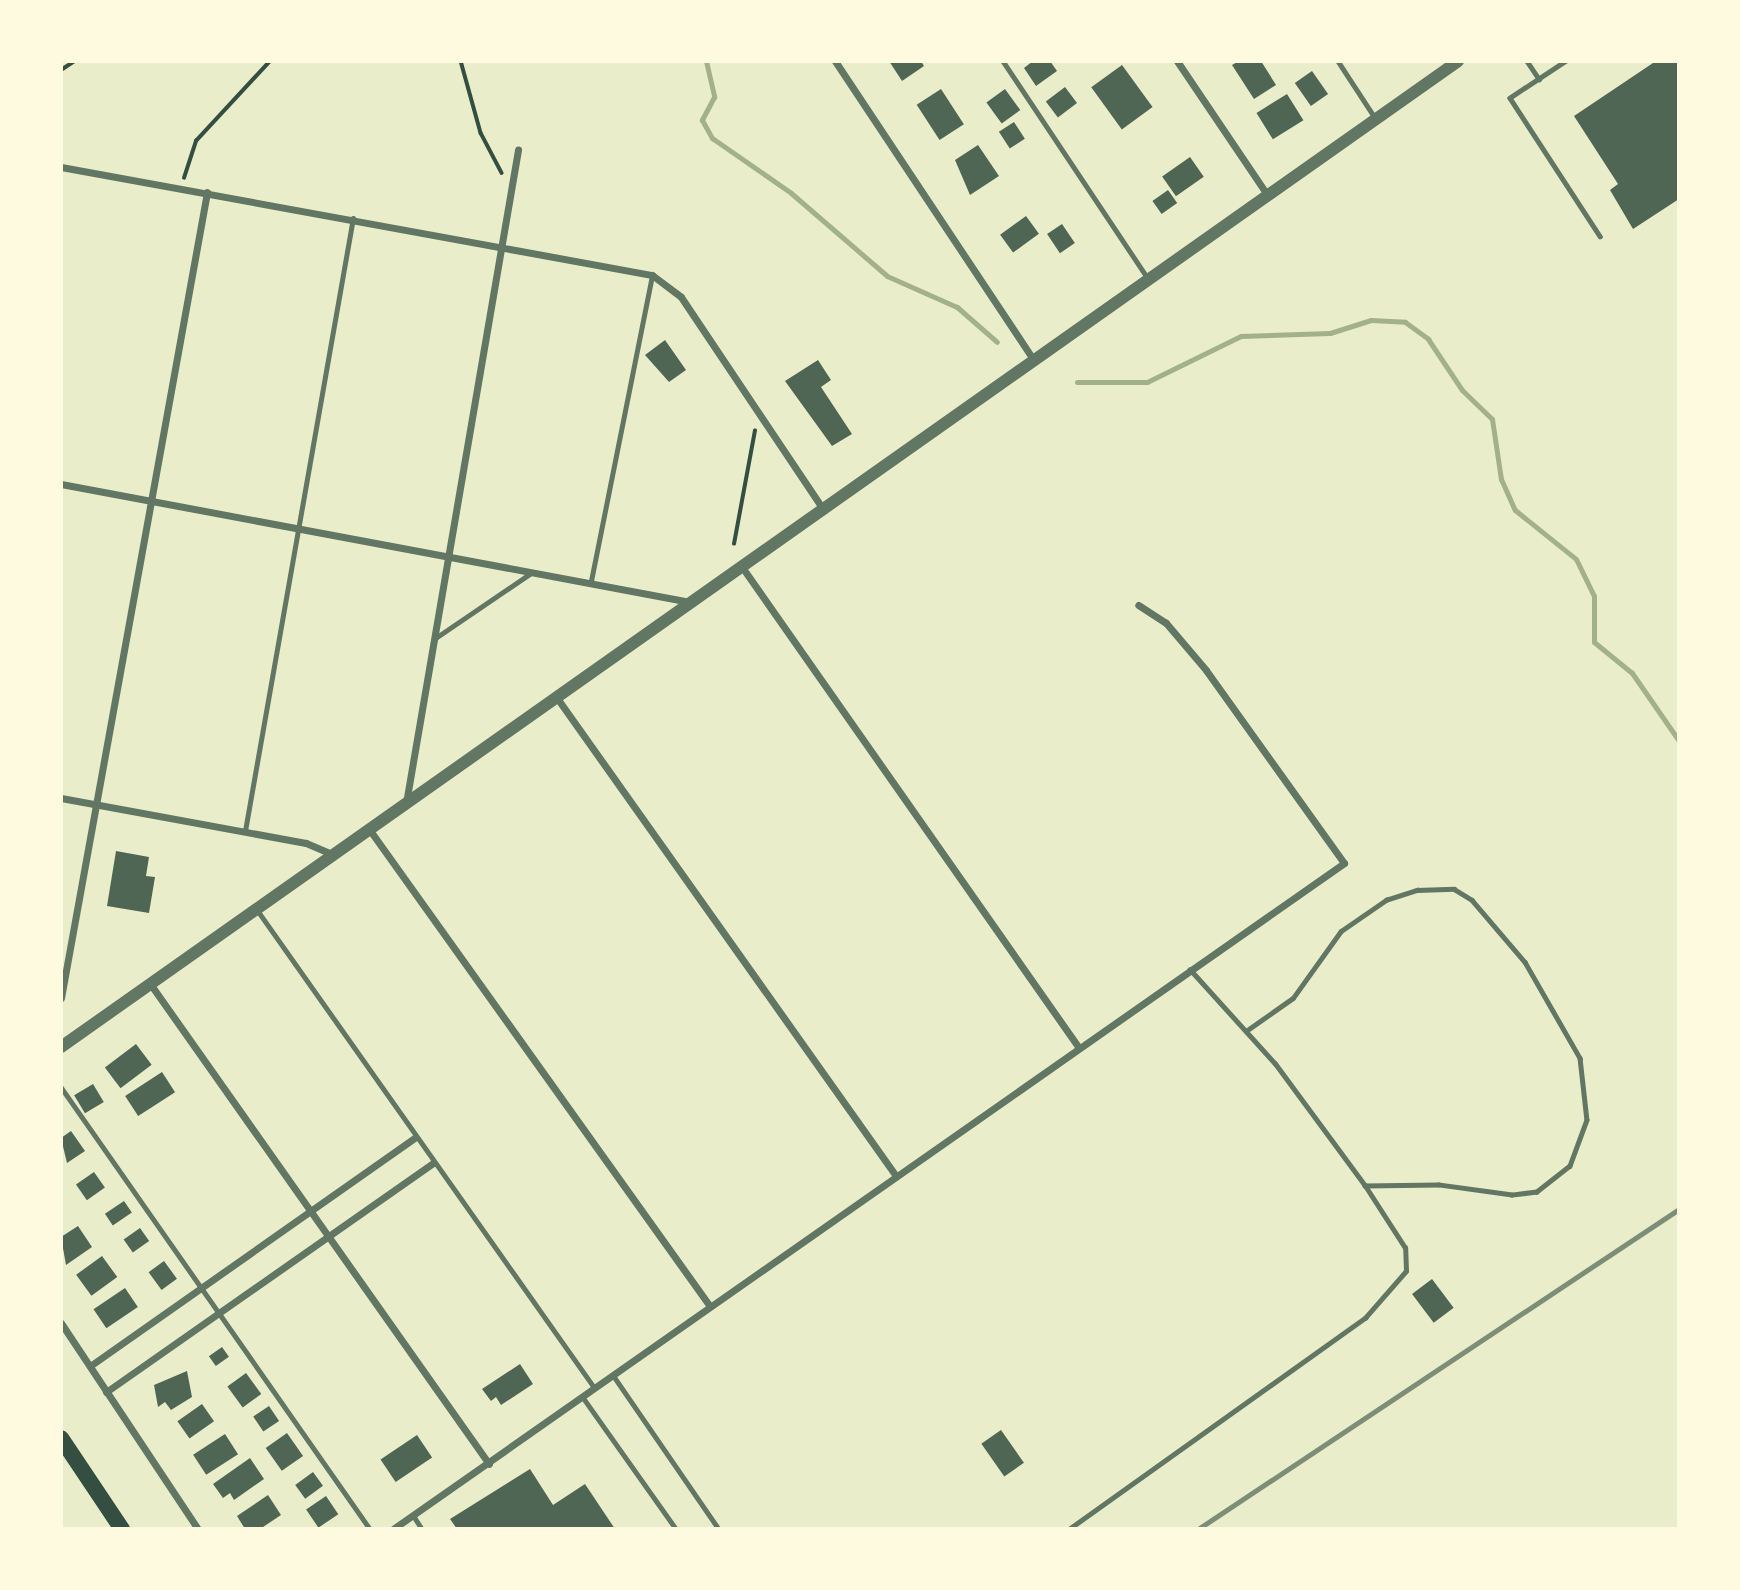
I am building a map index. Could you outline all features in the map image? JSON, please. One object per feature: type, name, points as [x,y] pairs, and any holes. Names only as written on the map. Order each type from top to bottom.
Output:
[{"type":"highway","points":[[61,1438],[122,1529]]},
{"type":"street","points":[[835,61],[1034,361]]},
{"type":"street","points":[[1177,61],[1268,195]]},
{"type":"street","points":[[61,1047],[1458,61]]},
{"type":"street","points":[[406,803],[518,150]]},
{"type":"street","points":[[61,167],[501,245],[652,275],[681,297],[824,511]]},
{"type":"street","points":[[61,998],[149,499],[207,192]]},
{"type":"street","points":[[61,484],[591,581],[691,603]]},
{"type":"street","points":[[742,567],[1077,1045]]},
{"type":"street","points":[[393,1529],[489,1464],[894,1173],[1344,863],[1206,670],[1166,623],[1138,605]]},
{"type":"street","points":[[557,698],[894,1173]]},
{"type":"street","points":[[61,798],[245,831],[332,854]]},
{"type":"street","points":[[369,829],[709,1305]]},
{"type":"street","points":[[150,985],[489,1464]]},
{"type":"street","points":[[90,1366],[416,1137]]},
{"type":"street","points":[[106,1392],[433,1163]]},
{"type":"street","points":[[61,1323],[198,1529]]},
{"type":"lane","points":[[1003,61],[1149,281]]},
{"type":"lane","points":[[1338,61],[1376,119]]},
{"type":"lane","points":[[1527,61],[1539,79]]},
{"type":"lane","points":[[1566,61],[1510,98],[1600,236]]},
{"type":"lane","points":[[245,831],[353,219]]},
{"type":"lane","points":[[591,581],[652,275]]},
{"type":"lane","points":[[432,640],[535,571]]},
{"type":"lane","points":[[1246,1031],[1293,998],[1341,931],[1386,900],[1417,890],[1454,889],[1472,900],[1525,961],[1580,1058],[1587,1120],[1570,1166],[1537,1192],[1512,1195],[1439,1185],[1365,1186]]},
{"type":"lane","points":[[257,909],[433,1163],[594,1387]]},
{"type":"lane","points":[[1069,1529],[1321,1350],[1394,1289],[1406,1271],[1405,1248],[1365,1186],[1246,1031],[1189,969]]},
{"type":"lane","points":[[61,1087],[199,1290],[370,1529]]},
{"type":"lane","points":[[613,1374],[719,1529]]},
{"type":"lane","points":[[582,1396],[676,1529]]},
{"type":"lane","points":[[413,1515],[422,1529]]},
{"type":"path","points":[[61,70],[75,61]]},
{"type":"path","points":[[181,188],[196,141],[270,61]]},
{"type":"path","points":[[461,61],[481,133],[512,183]]},
{"type":"path","points":[[734,544],[758,415]]},
{"type":"building","points":[[889,61],[921,61],[924,66],[902,81]]},
{"type":"building","points":[[1033,61],[1050,61],[1057,71],[1036,86],[1024,68]]},
{"type":"building","points":[[1239,61],[1261,61],[1276,85],[1254,99],[1232,65]]},
{"type":"building","points":[[1656,61],[1679,61],[1679,199],[1633,229],[1610,190],[1618,184],[1574,116]]},
{"type":"building","points":[[1122,65],[1153,107],[1122,129],[1091,87]]},
{"type":"building","points":[[1312,71],[1328,94],[1311,106],[1295,83]]},
{"type":"building","points":[[1065,87],[1077,103],[1058,117],[1046,101]]},
{"type":"building","points":[[941,89],[964,124],[940,140],[917,105]]},
{"type":"building","points":[[1005,89],[1020,110],[1002,124],[986,103]]},
{"type":"building","points":[[1287,94],[1303,120],[1273,139],[1256,113]]},
{"type":"building","points":[[1014,122],[1025,139],[1010,149],[999,132]]},
{"type":"building","points":[[978,145],[999,176],[970,195],[955,160]]},
{"type":"building","points":[[1190,157],[1204,177],[1176,196],[1162,177]]},
{"type":"building","points":[[1168,190],[1177,203],[1162,214],[1152,201]]},
{"type":"building","points":[[1026,216],[1039,234],[1013,253],[1000,235]]},
{"type":"building","points":[[1062,224],[1075,243],[1060,253],[1047,234]]},
{"type":"building","points":[[665,340],[686,370],[669,382],[645,355]]},
{"type":"building","points":[[818,360],[831,380],[821,387],[852,434],[832,446],[785,381]]},
{"type":"building","points":[[116,851],[149,857],[146,876],[155,877],[149,913],[107,906]]},
{"type":"building","points":[[136,1044],[152,1065],[121,1088],[105,1067]]},
{"type":"building","points":[[162,1072],[175,1092],[138,1116],[125,1096]]},
{"type":"building","points":[[93,1084],[104,1102],[85,1113],[74,1095]]},
{"type":"building","points":[[71,1131],[85,1151],[67,1163],[61,1138]]},
{"type":"building","points":[[94,1172],[105,1188],[87,1200],[76,1185]]},
{"type":"building","points":[[124,1201],[132,1213],[113,1225],[105,1214]]},
{"type":"building","points":[[78,1226],[92,1247],[66,1265],[61,1237]]},
{"type":"building","points":[[140,1228],[149,1241],[133,1253],[124,1239]]},
{"type":"building","points":[[102,1256],[117,1277],[91,1296],[76,1275]]},
{"type":"building","points":[[164,1261],[177,1279],[162,1290],[149,1272]]},
{"type":"building","points":[[1432,1279],[1454,1308],[1434,1323],[1412,1294]]},
{"type":"building","points":[[125,1288],[138,1307],[106,1328],[93,1309]]},
{"type":"building","points":[[222,1347],[229,1357],[216,1366],[209,1356]]},
{"type":"building","points":[[520,1364],[533,1384],[501,1405],[496,1397],[491,1401],[482,1389]]},
{"type":"building","points":[[187,1371],[192,1397],[171,1410],[165,1402],[158,1407],[154,1385]]},
{"type":"building","points":[[246,1373],[261,1394],[243,1408],[227,1387]]},
{"type":"building","points":[[202,1404],[214,1421],[189,1438],[177,1421]]},
{"type":"building","points":[[269,1406],[279,1421],[263,1432],[253,1417]]},
{"type":"building","points":[[1001,1430],[1024,1463],[1004,1477],[981,1444]]},
{"type":"building","points":[[287,1433],[303,1456],[282,1471],[266,1448]]},
{"type":"building","points":[[225,1434],[238,1454],[206,1475],[193,1455]]},
{"type":"building","points":[[417,1435],[432,1457],[396,1482],[381,1460]]},
{"type":"building","points":[[250,1458],[264,1479],[234,1500],[230,1493],[223,1498],[213,1484]]},
{"type":"building","points":[[530,1469],[553,1505],[585,1484],[615,1529],[457,1529],[450,1519]]},
{"type":"building","points":[[313,1472],[323,1486],[305,1499],[295,1485]]},
{"type":"building","points":[[268,1495],[281,1515],[260,1529],[245,1529],[237,1516]]},
{"type":"building","points":[[326,1496],[338,1514],[318,1528],[306,1509]]},
{"type":"waterway","points":[[706,61],[714,97],[702,120],[712,138],[791,193],[887,276],[957,307],[997,342]]},
{"type":"waterway","points":[[1077,382],[1147,382],[1241,336],[1330,333],[1371,320],[1405,322],[1428,339],[1462,390],[1492,419],[1501,479],[1515,510],[1576,559],[1594,596],[1594,642],[1632,673],[1679,741]]},
{"type":"railway","points":[[1198,1529],[1679,1209]]}]
